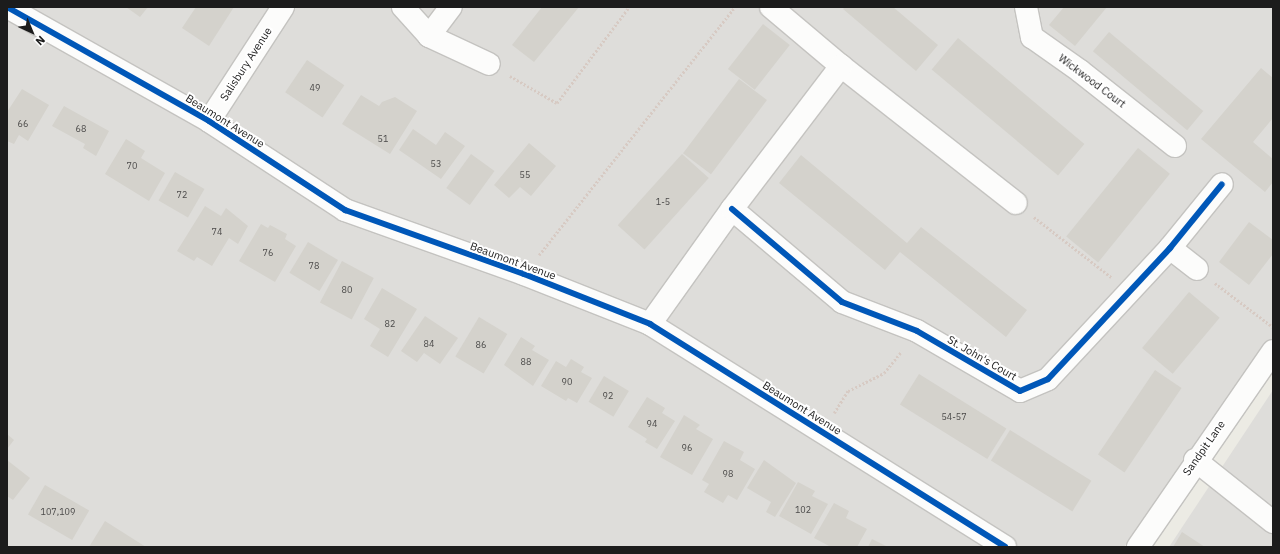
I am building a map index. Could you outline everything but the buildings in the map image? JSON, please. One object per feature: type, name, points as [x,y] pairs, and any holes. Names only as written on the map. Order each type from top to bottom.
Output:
[{"type":"street","name":"Beaumont Avenue","points":[[7,7],[209,121],[345,210],[524,274],[650,324],[1005,547]]},
{"type":"street","name":"Salisbury Avenue","points":[[209,121],[282,7]]},
{"type":"street","points":[[403,7],[429,36],[489,64]]},
{"type":"street","points":[[429,36],[451,7]]},
{"type":"street","points":[[771,7],[841,66],[1016,203]]},
{"type":"street","name":"Wickwood Court","points":[[1026,7],[1032,37],[1080,71],[1175,146]]},
{"type":"street","points":[[650,324],[732,209],[841,66]]},
{"type":"street","name":"St. John's Court","points":[[732,209],[842,302],[917,331],[1020,391],[1048,379],[1131,292],[1170,248],[1222,184]]},
{"type":"street","points":[[1170,248],[1197,269]]},
{"type":"street","name":"Sandpit Lane","points":[[1138,547],[1195,460],[1273,351]]},
{"type":"street","points":[[1195,460],[1273,522]]},
{"type":"path","points":[[489,64],[557,103],[629,7]]},
{"type":"path","points":[[524,274],[734,7]]},
{"type":"path","points":[[1016,203],[1131,292]]},
{"type":"path","points":[[1197,269],[1273,327]]},
{"type":"path","points":[[822,432],[848,391],[884,373],[917,331]]},
{"type":"shaded area","points":[[7,7],[1273,7],[1273,351],[1195,460],[1124,547],[7,547]]},
{"type":"shaded area","points":[[1273,390],[1273,547],[1169,547]]},
{"type":"cycle path","points":[[7,7],[209,121],[345,210],[524,274],[650,324],[1005,547]]},
{"type":"cycle path","points":[[732,209],[842,302],[917,331],[1020,391],[1048,379],[1170,248],[1222,184]]}]
